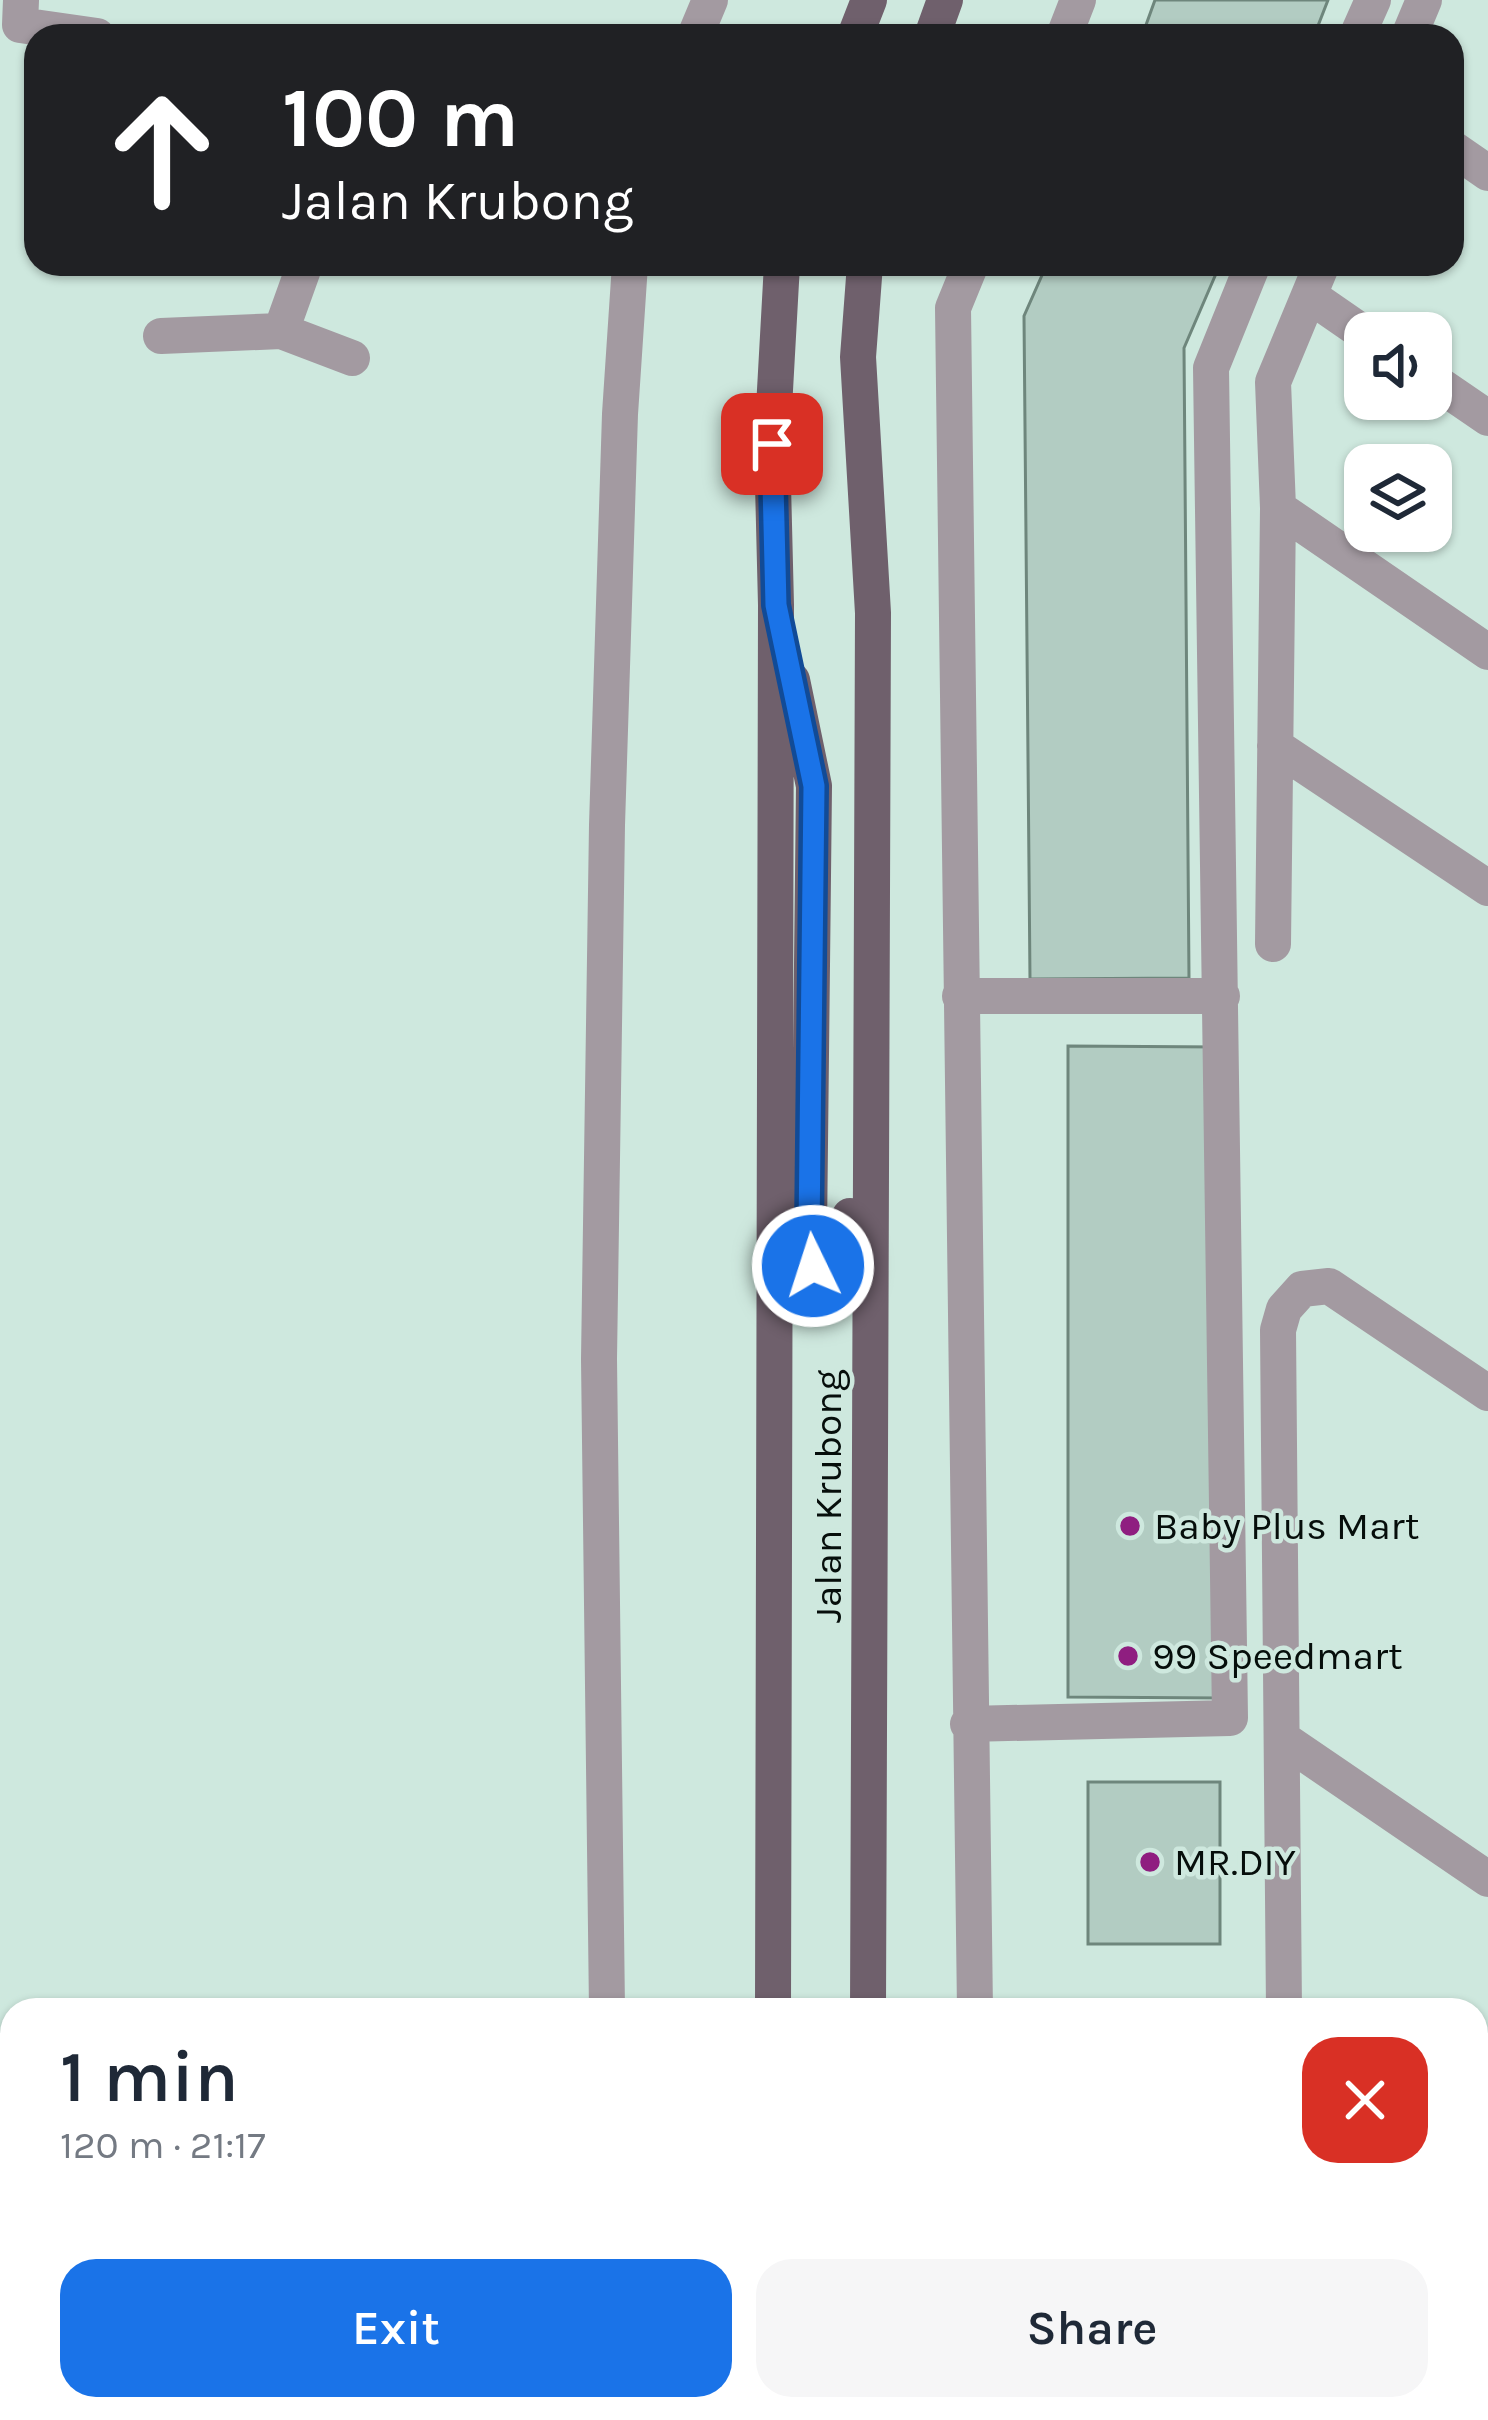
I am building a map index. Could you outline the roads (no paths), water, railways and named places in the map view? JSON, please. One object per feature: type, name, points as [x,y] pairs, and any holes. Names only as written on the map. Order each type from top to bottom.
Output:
[{"type":"main road","name":"Jalan Krubong","points":[[773,1998],[776,605],[772,444],[781,276]]},
{"type":"main road","name":"Jalan Krubong","points":[[864,276],[858,357],[873,613],[868,1998]]},
{"type":"main road","points":[[776,605],[814,786],[809,1233],[813,1266],[832,1276],[844,1264],[850,1243],[854,787],[873,613]]},
{"type":"street","points":[[280,331],[301,276]]},
{"type":"street","points":[[608,1998],[599,1359],[607,825],[629,276]]},
{"type":"street","points":[[966,276],[953,308],[975,1998]]},
{"type":"street","points":[[968,1724],[1230,1718],[1211,368],[1248,276]]},
{"type":"street","points":[[1273,944],[1278,508],[1274,382],[1316,280],[1345,312]]},
{"type":"street","points":[[161,336],[280,331],[352,358]]},
{"type":"street","points":[[1452,393],[1488,418]]},
{"type":"street","points":[[1278,508],[1488,652]]},
{"type":"street","points":[[1275,746],[1488,888]]},
{"type":"street","points":[[960,996],[1222,996]]},
{"type":"street","points":[[1284,1998],[1278,1330],[1284,1309],[1302,1289],[1329,1286],[1488,1394]]},
{"type":"street","points":[[1283,1739],[1488,1879]]},
{"type":"place","name":"Baby Plus Mart","points":[[1130,1526]]},
{"type":"place","name":"99 Speedmart","points":[[1128,1656]]},
{"type":"place","name":"MR.DIY","points":[[1150,1862]]}]
